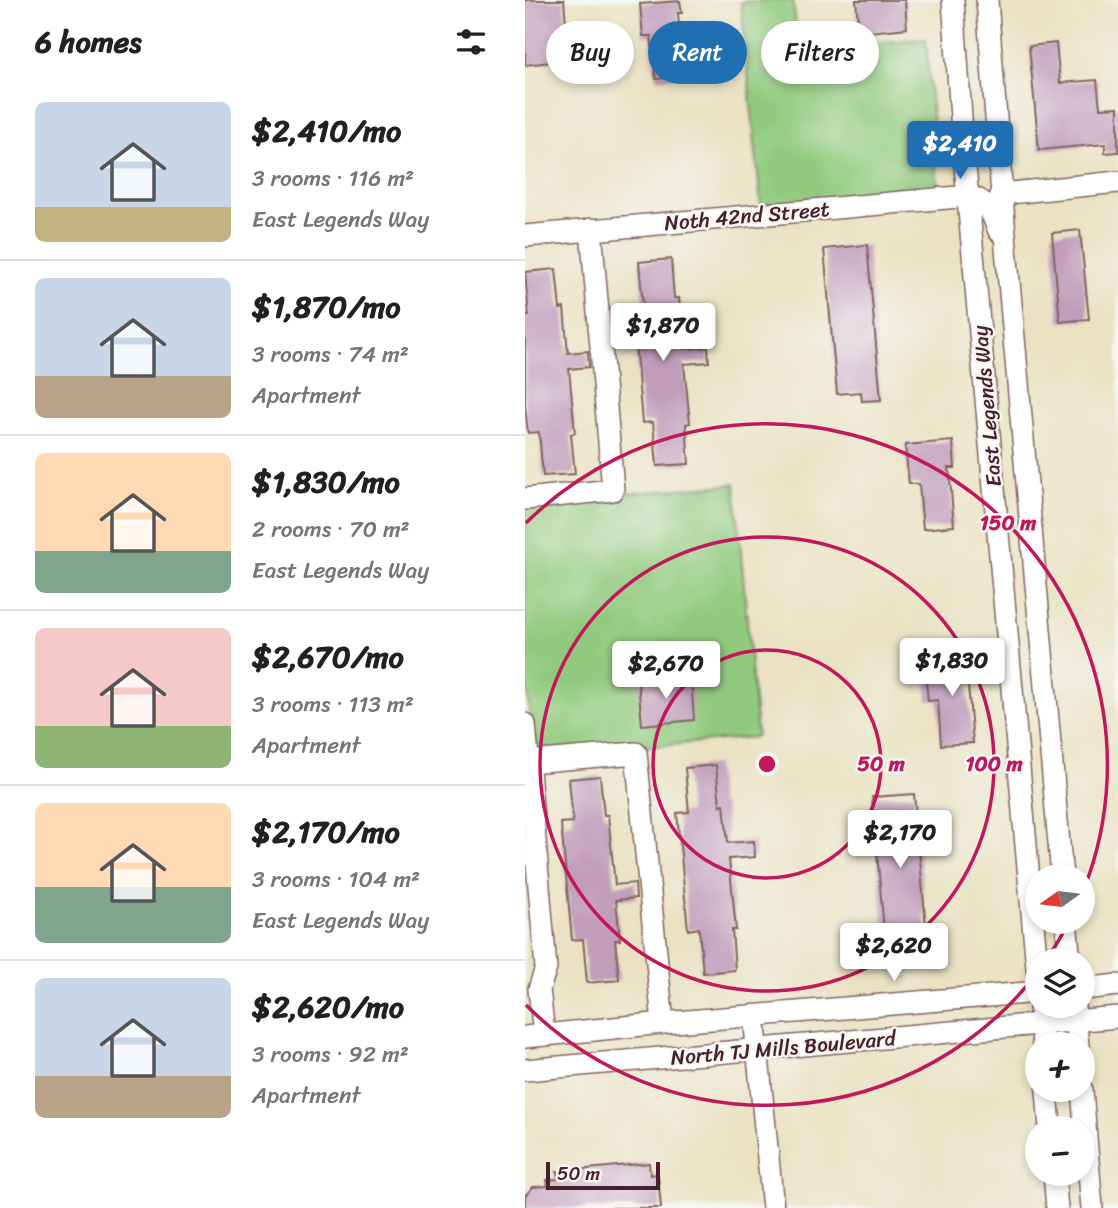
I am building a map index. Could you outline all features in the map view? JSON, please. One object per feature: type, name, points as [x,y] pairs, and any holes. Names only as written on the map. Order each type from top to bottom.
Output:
[{"type":"street","name":"East Legends Way","points":[[954,0],[962,132],[1035,948]]},
{"type":"street","name":"East Legends Way","points":[[987,0],[1001,194],[1061,864]]},
{"type":"street","points":[[962,132],[980,175],[989,186],[1001,194],[1118,182]]},
{"type":"street","points":[[969,196],[982,200],[988,207],[1006,248]]},
{"type":"street","name":"Noth 42nd Street","points":[[525,236],[969,196]]},
{"type":"street","points":[[525,499],[613,490],[591,229]]},
{"type":"street","points":[[525,724],[546,968],[539,989],[535,1036]]},
{"type":"street","points":[[529,762],[636,753],[663,1023]]},
{"type":"street","points":[[1095,988],[1118,985]]},
{"type":"street","name":"North TJ Mills Boulevard","points":[[535,1036],[1025,993]]},
{"type":"street","name":"North TJ Mills Boulevard","points":[[1095,1015],[1118,1017]]},
{"type":"street","points":[[754,1016],[773,1208]]},
{"type":"street","name":"North TJ Mills Boulevard","points":[[525,1070],[1042,1025],[1063,1018]]},
{"type":"street","points":[[1082,1102],[1092,1208]]},
{"type":"street","points":[[1055,1186],[1057,1208]]},
{"type":"green space","points":[[793,0],[795,21],[761,21],[761,84],[879,84],[879,42],[926,39],[938,188],[761,205],[747,63],[747,21],[743,21],[741,2]]},
{"type":"green space","points":[[735,484],[757,734],[755,737],[560,755],[541,749],[532,740],[525,670],[525,506],[533,502]]},
{"type":"building","points":[[525,0],[564,0],[566,21],[546,21],[546,63],[525,65]]},
{"type":"building","points":[[856,0],[905,0],[907,28],[879,31],[879,21],[858,21]]},
{"type":"building","points":[[680,1],[682,13],[678,13],[679,21],[648,21],[648,36],[643,36],[640,4]]},
{"type":"building","points":[[1056,43],[1060,83],[1097,80],[1100,108],[1118,107],[1118,152],[1105,153],[1105,144],[1039,150],[1029,46]]},
{"type":"building","points":[[1080,230],[1089,319],[1060,322],[1052,233]]},
{"type":"building","points":[[867,245],[881,400],[862,401],[861,392],[837,394],[824,249]]},
{"type":"building","points":[[671,259],[674,298],[679,298],[683,349],[708,347],[709,362],[684,364],[690,423],[686,424],[689,464],[657,466],[653,422],[642,423],[632,306],[643,306],[639,262]]},
{"type":"building","points":[[556,269],[560,309],[564,308],[568,353],[588,351],[589,367],[569,369],[575,433],[571,434],[575,474],[543,476],[539,432],[528,433],[525,406],[525,316],[529,316],[525,272]]},
{"type":"building","points":[[953,441],[955,468],[949,468],[954,526],[923,529],[919,484],[909,484],[905,445]]},
{"type":"building","points":[[971,657],[974,684],[968,685],[973,743],[941,745],[938,700],[928,701],[924,662]]},
{"type":"building","points":[[691,678],[694,720],[642,725],[638,682]]},
{"type":"building","points":[[716,765],[720,805],[724,804],[728,843],[754,841],[755,857],[729,859],[736,930],[732,930],[735,970],[703,973],[699,928],[688,930],[677,813],[689,812],[685,768]]},
{"type":"building","points":[[600,776],[604,815],[608,815],[615,885],[635,883],[636,898],[616,900],[620,940],[615,940],[619,980],[587,983],[583,939],[572,940],[561,823],[573,822],[569,779]]},
{"type":"building","points":[[914,794],[928,948],[910,950],[909,940],[885,942],[872,797]]},
{"type":"building","points":[[649,1163],[650,1175],[658,1174],[661,1208],[525,1208],[525,1196],[533,1187],[548,1186],[547,1180],[558,1179],[557,1172]]}]
